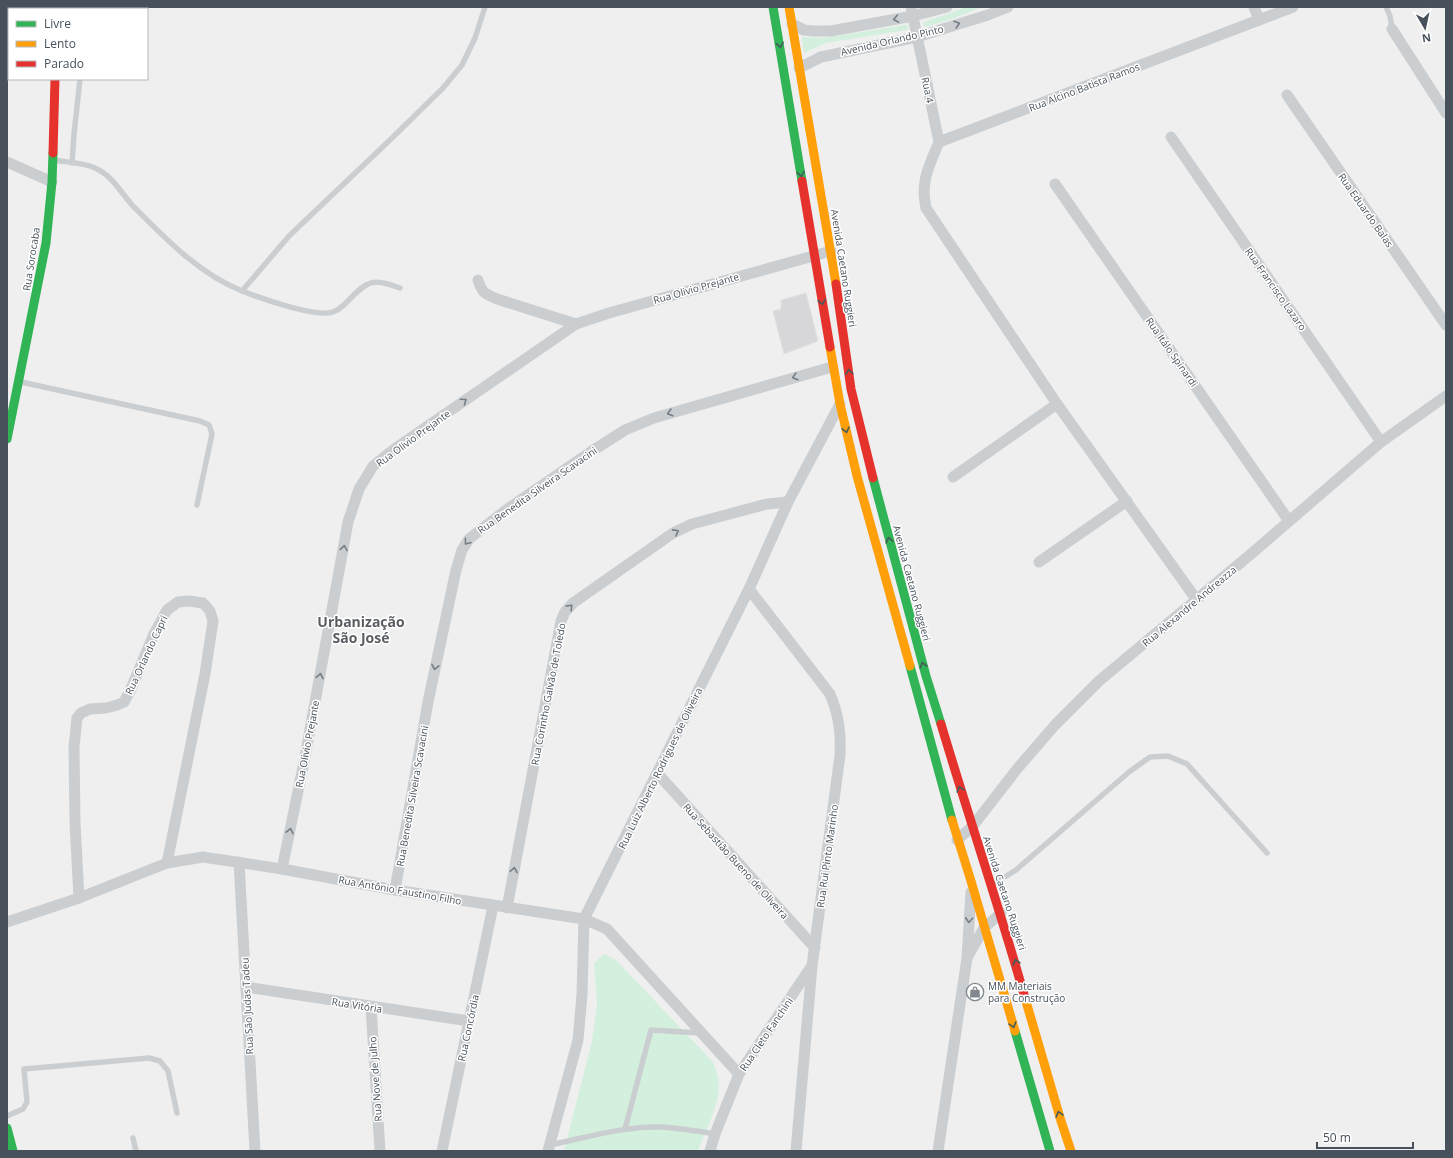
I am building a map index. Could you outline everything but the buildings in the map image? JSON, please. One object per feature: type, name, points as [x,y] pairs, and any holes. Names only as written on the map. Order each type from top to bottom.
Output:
[{"type":"main road","points":[[773,7],[815,255],[832,367],[857,476],[956,840],[971,881],[1050,1151]]},
{"type":"main road","name":"Avenida Caetano Ruggieri","points":[[789,7],[830,251],[851,389],[876,494],[926,676],[972,827],[1001,913],[1071,1151]]},
{"type":"main road","name":"Rua Sorocaba","points":[[7,439],[46,243],[52,182],[55,80]]},
{"type":"main road","points":[[7,1128],[13,1151]]},
{"type":"street","name":"Avenida Orlando Pinto","points":[[792,24],[804,30],[831,31],[912,12],[947,7]]},
{"type":"street","name":"Avenida Orlando Pinto","points":[[799,68],[820,57],[916,37],[988,15],[1008,7]]},
{"type":"street","points":[[1254,7],[1259,20]]},
{"type":"street","name":"Rua Alcino Batista Ramos","points":[[939,142],[1293,7]]},
{"type":"street","name":"Rua 4","points":[[912,12],[939,142]]},
{"type":"street","points":[[1392,29],[1446,113]]},
{"type":"street","name":"Rua Eduardo Balas","points":[[1287,95],[1446,325]]},
{"type":"street","name":"Rua Francisco Lazaro","points":[[1170,136],[1381,442]]},
{"type":"street","points":[[939,142],[923,184],[923,198],[926,208],[1057,404],[1196,599]]},
{"type":"street","points":[[7,162],[52,182]]},
{"type":"street","name":"Rua Itálo Spinardi","points":[[1054,184],[1289,521]]},
{"type":"street","name":"Rua Olivio Prejante","points":[[282,869],[348,522],[359,489],[373,466],[576,324],[609,313],[830,251]]},
{"type":"street","points":[[478,280],[481,290],[487,295],[576,324]]},
{"type":"street","name":"Rua Benedita Silveira Scavacini","points":[[395,890],[428,702],[456,570],[462,550],[469,539],[512,506],[592,450],[625,430],[654,418],[832,367]]},
{"type":"street","name":"Rua Alexandre Andreazza","points":[[956,840],[972,827],[1017,769],[1055,725],[1100,681],[1381,442],[1446,396]]},
{"type":"street","name":"Rua Luiz Alberto Rodrigues de Oliveira","points":[[549,1148],[578,1040],[582,995],[584,919],[658,774],[749,589],[788,502],[840,404]]},
{"type":"street","points":[[953,477],[1057,404]]},
{"type":"street","points":[[1039,562],[1127,501]]},
{"type":"street","name":"Rua Corintho Galvão de Toledo","points":[[507,908],[561,621],[565,612],[573,603],[673,533],[692,524],[767,504],[788,502]]},
{"type":"street","name":"Rua Rui Pinto Marinho","points":[[749,589],[830,694],[836,708],[841,733],[840,755],[812,966],[796,1151]]},
{"type":"street","name":"Rua Orlando Capri","points":[[79,898],[74,778],[74,747],[77,718],[81,713],[90,709],[117,706],[124,702],[154,634],[167,610],[178,602],[189,601],[203,603],[210,611],[213,620],[205,674],[168,863]]},
{"type":"street","name":"Rua Sebastião Bueno de Oliveira","points":[[658,774],[815,948]]},
{"type":"street","name":"Rua Antônio Faustino Filho","points":[[7,922],[79,898],[168,863],[202,857],[282,869],[493,906],[584,919],[607,929],[739,1074]]},
{"type":"street","name":"Rua São Judas Tadeu","points":[[239,862],[255,1151]]},
{"type":"street","points":[[938,1151],[967,958],[971,881]]},
{"type":"street","name":"Rua Concórdia","points":[[442,1151],[493,906]]},
{"type":"street","points":[[967,958],[984,928],[1001,913]]},
{"type":"street","name":"Rua Cleto Fanchini","points":[[710,1151],[715,1134],[739,1074],[812,966]]},
{"type":"street","name":"Rua Vitória","points":[[246,987],[469,1021]]},
{"type":"street","name":"Rua Nove de Julho","points":[[370,1007],[380,1151]]},
{"type":"lane","points":[[242,291],[289,236],[443,88],[462,65],[475,38],[485,7]]},
{"type":"lane","points":[[1386,7],[1390,16],[1392,29]]},
{"type":"lane","points":[[72,163],[80,80]]},
{"type":"lane","points":[[53,160],[94,167],[103,172],[112,180],[132,204],[182,254],[217,279],[242,291],[286,306],[320,313],[332,312],[342,306],[361,287],[372,282],[389,284],[400,288]]},
{"type":"lane","points":[[19,381],[200,421],[209,426],[212,434],[197,505]]},
{"type":"lane","points":[[992,885],[1016,870],[1129,772],[1150,758],[1168,756],[1187,764],[1267,853]]},
{"type":"lane","points":[[625,1129],[651,1030],[702,1033]]},
{"type":"lane","points":[[7,1116],[23,1109],[27,1102],[24,1069],[149,1058],[160,1061],[168,1071],[177,1113]]},
{"type":"lane","points":[[549,1148],[625,1129],[659,1127],[715,1134]]},
{"type":"lane","points":[[133,1138],[136,1151]]},
{"type":"green space","points":[[967,7],[982,7],[949,20],[925,27],[923,25],[924,22]]},
{"type":"green space","points":[[906,25],[909,26],[907,30],[826,43],[804,53],[802,37],[824,38]]},
{"type":"green space","points":[[604,954],[616,960],[713,1062],[719,1086],[717,1102],[698,1151],[564,1151],[592,1041],[597,1006],[594,963]]},
{"type":"traffic: fast","points":[[773,7],[802,181]]},
{"type":"traffic: fast","points":[[7,439],[46,243],[52,182],[53,153]]},
{"type":"traffic: fast","points":[[873,478],[926,676],[941,724]]},
{"type":"traffic: fast","points":[[910,666],[952,820]]},
{"type":"traffic: fast","points":[[1015,1031],[1050,1151]]},
{"type":"traffic: fast","points":[[7,1128],[13,1151]]},
{"type":"traffic: slow","points":[[789,7],[836,284]]},
{"type":"traffic: slow","points":[[830,347],[840,404],[857,476],[910,666]]},
{"type":"traffic: slow","points":[[952,820],[1015,1031]]},
{"type":"traffic: slow","points":[[1025,998],[1071,1151]]},
{"type":"traffic: jam","points":[[53,153],[55,80]]},
{"type":"traffic: jam","points":[[802,181],[830,347]]},
{"type":"traffic: jam","points":[[836,284],[851,389],[873,478]]},
{"type":"traffic: jam","points":[[941,724],[1025,998]]},
{"type":"place","name":"MM Materiais para Construção","points":[[975,992]]},
{"type":"district","name":"Urbanização São José","points":[[361,630]]}]
